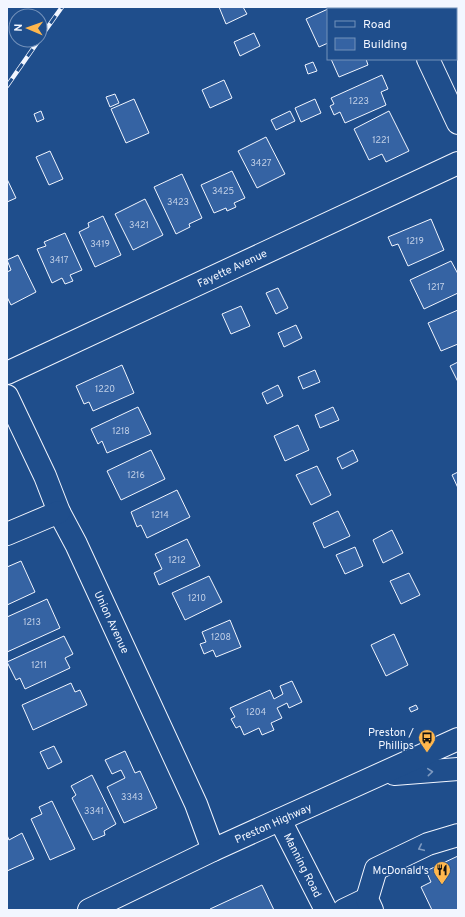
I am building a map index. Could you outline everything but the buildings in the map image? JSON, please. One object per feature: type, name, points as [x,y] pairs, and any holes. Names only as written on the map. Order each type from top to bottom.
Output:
[{"type":"street","points":[[428,60],[458,123]]},
{"type":"street","name":"Fayette Avenue","points":[[7,373],[458,163]]},
{"type":"street","name":"Union Avenue","points":[[7,396],[45,476],[59,512],[76,544],[196,804],[213,850]]},
{"type":"street","points":[[7,534],[59,512]]},
{"type":"street","name":"Preston Highway","points":[[89,910],[117,904],[213,850],[458,739]]},
{"type":"street","points":[[377,776],[458,769]]},
{"type":"street","name":"Manning Road","points":[[280,820],[326,910]]},
{"type":"street","points":[[344,910],[370,905],[376,869],[428,844],[458,835]]},
{"type":"railway","points":[[48,27],[62,7]]},
{"type":"railway","points":[[7,86],[33,48]]},
{"type":"place","name":"Preston / Phillips","points":[[427,753]]},
{"type":"place","name":"McDonald's","points":[[442,885]]}]
